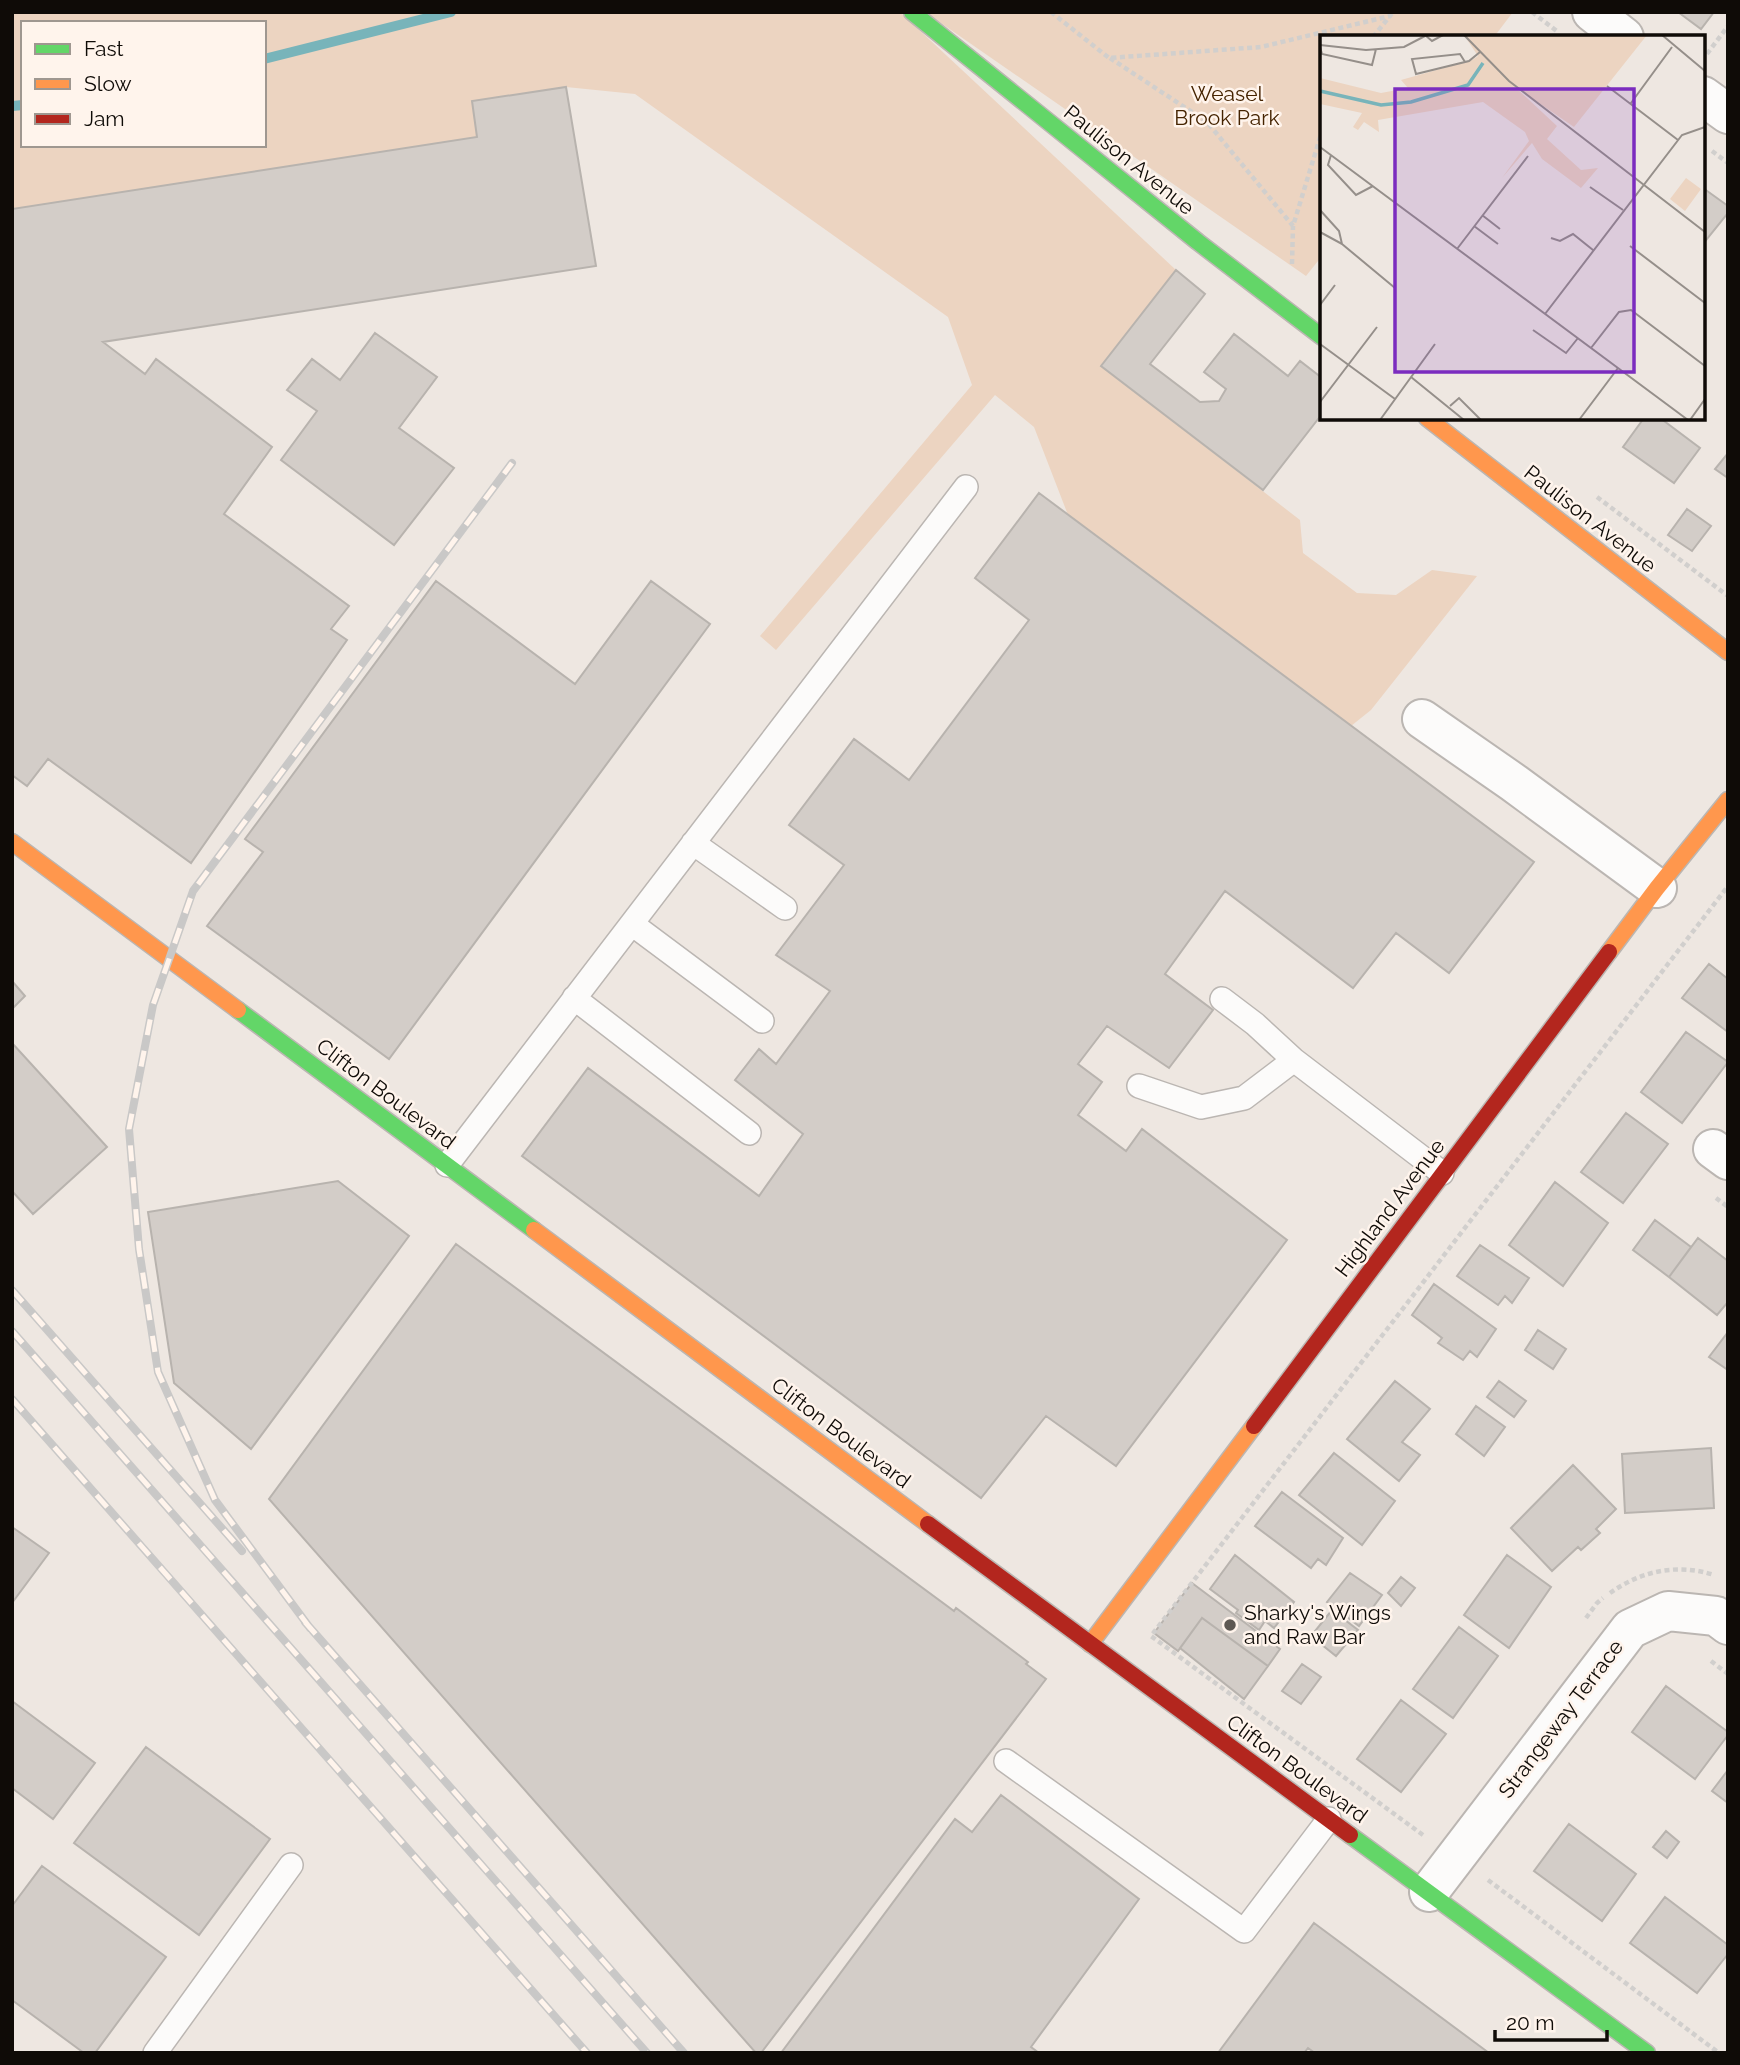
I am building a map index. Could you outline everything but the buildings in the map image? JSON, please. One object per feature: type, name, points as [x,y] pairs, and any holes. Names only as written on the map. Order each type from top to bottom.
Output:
[{"type":"street","name":"Paulison Avenue","points":[[912,12],[1198,242],[1320,335]]},
{"type":"street","points":[[1592,12],[1622,35]]},
{"type":"street","name":"Paulison Avenue","points":[[1430,420],[1728,652]]},
{"type":"street","points":[[1422,719],[1657,888]]},
{"type":"street","name":"Highland Avenue","points":[[1090,1644],[1657,888],[1728,800]]},
{"type":"street","name":"Clifton Boulevard","points":[[12,842],[1090,1644],[1429,1892],[1616,2044],[1647,2053]]},
{"type":"street","name":"Strangeway Terrace","points":[[1429,1892],[1630,1629],[1668,1611],[1716,1616],[1728,1625]]},
{"type":"lane","points":[[447,1165],[966,487]]},
{"type":"lane","points":[[693,843],[785,908]]},
{"type":"lane","points":[[632,924],[762,1021]]},
{"type":"lane","points":[[575,998],[749,1133]]},
{"type":"lane","points":[[1222,999],[1255,1024],[1294,1060],[1442,1174]]},
{"type":"lane","points":[[1139,1086],[1200,1107],[1244,1098],[1294,1060]]},
{"type":"lane","points":[[1006,1761],[1244,1931],[1329,1819]]},
{"type":"lane","points":[[155,2053],[291,1865]]},
{"type":"path","points":[[1051,12],[1109,58],[1207,122],[1293,226],[1320,138]]},
{"type":"path","points":[[1532,12],[1561,35]]},
{"type":"path","points":[[1109,58],[1261,47],[1391,14]]},
{"type":"path","points":[[1375,35],[1391,14]]},
{"type":"path","points":[[1707,54],[1728,26]]},
{"type":"path","points":[[1705,146],[1728,163]]},
{"type":"path","points":[[1594,495],[1728,596]]},
{"type":"path","points":[[1431,1824],[1423,1835],[1151,1636],[1728,886]]},
{"type":"path","points":[[1581,1625],[1597,1603],[1626,1581],[1663,1569],[1696,1569],[1717,1576]]},
{"type":"path","points":[[1706,1658],[1728,1674]]},
{"type":"path","points":[[1495,1870],[1487,1881],[1719,2053]]},
{"type":"green space","points":[[12,12],[900,12],[1176,270],[1101,366],[1300,520],[1303,553],[1357,593],[1396,595],[1432,570],[1477,576],[1371,710],[1351,726],[1068,515],[1034,427],[995,395],[776,650],[760,636],[972,385],[948,317],[635,94],[566,87],[473,101],[477,137],[12,209]]},
{"type":"green space","name":"Weasel Brook Park","points":[[925,12],[1513,12],[1496,35],[1320,35],[1320,258],[1306,276]]},
{"type":"waterway","points":[[266,58],[451,12]]},
{"type":"waterway","points":[[12,106],[21,105]]},
{"type":"railway","points":[[310,1628],[215,1500],[158,1372],[139,1249],[129,1129],[153,1005],[193,891],[512,463]]},
{"type":"railway","points":[[12,1290],[242,1551]]},
{"type":"railway","points":[[12,1331],[647,2053]]},
{"type":"railway","points":[[12,1399],[587,2053]]},
{"type":"railway","points":[[305,1622],[684,2053]]},
{"type":"traffic: fast","points":[[912,12],[1198,242],[1320,335]]},
{"type":"traffic: fast","points":[[238,1010],[534,1230]]},
{"type":"traffic: fast","points":[[1350,1835],[1647,2053]]},
{"type":"traffic: slow","points":[[1430,420],[1728,652]]},
{"type":"traffic: slow","points":[[1609,952],[1728,800]]},
{"type":"traffic: slow","points":[[12,842],[238,1010]]},
{"type":"traffic: slow","points":[[534,1230],[928,1524]]},
{"type":"traffic: slow","points":[[1090,1644],[1254,1426]]},
{"type":"traffic: jam","points":[[1254,1426],[1609,952]]},
{"type":"traffic: jam","points":[[928,1524],[1350,1835]]},
{"type":"place","name":"Sharky's Wings and Raw Bar","points":[[1230,1625]]}]
